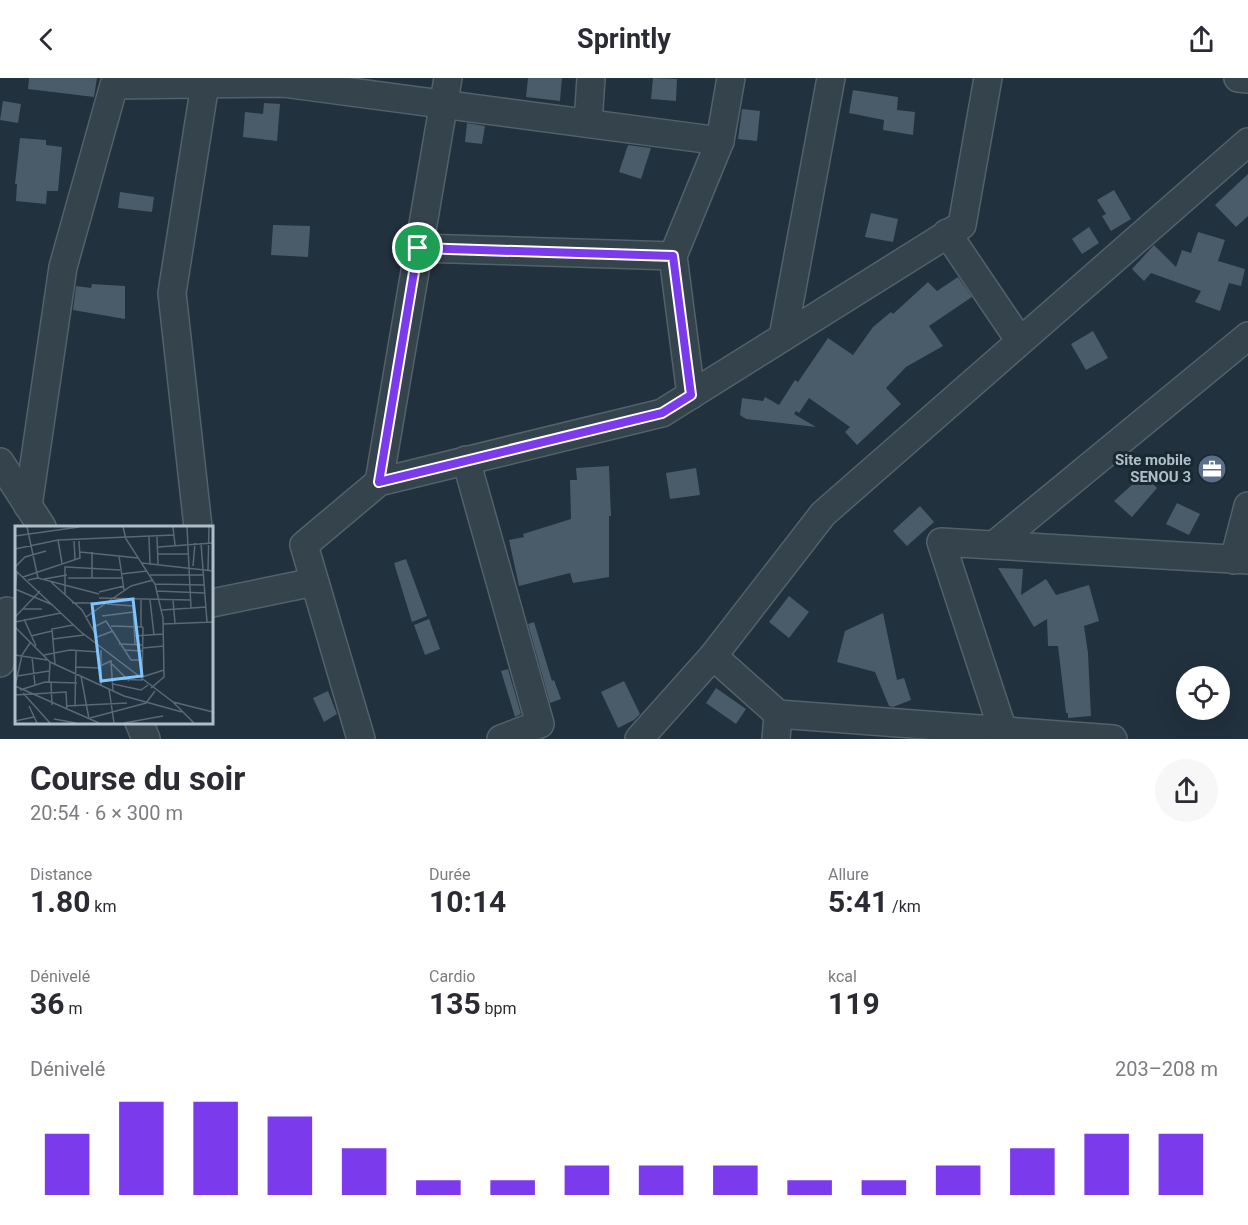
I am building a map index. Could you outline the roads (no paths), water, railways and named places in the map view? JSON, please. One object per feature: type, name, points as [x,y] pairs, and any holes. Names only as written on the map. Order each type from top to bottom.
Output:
[{"type":"street","points":[[379,482],[448,78]]},
{"type":"street","points":[[588,123],[591,78]]},
{"type":"street","points":[[691,395],[673,256],[720,141],[731,78]]},
{"type":"street","points":[[783,337],[831,78]]},
{"type":"street","points":[[361,739],[304,545],[379,482],[662,413],[962,225],[988,78]]},
{"type":"street","points":[[1238,78],[1248,80]]},
{"type":"street","points":[[35,517],[63,267],[114,85],[283,83],[720,141]]},
{"type":"street","points":[[198,526],[172,293],[205,84]]},
{"type":"street","points":[[639,739],[713,656],[823,514],[1248,142]]},
{"type":"street","points":[[947,233],[1020,341]]},
{"type":"street","points":[[418,248],[673,256]]},
{"type":"street","points":[[994,545],[1248,336]]},
{"type":"street","points":[[466,460],[540,724],[501,739]]},
{"type":"street","points":[[0,462],[35,517]]},
{"type":"street","points":[[1004,731],[942,542],[1241,560],[1248,506]]},
{"type":"street","points":[[213,603],[314,582]]},
{"type":"street","points":[[0,663],[8,610]]},
{"type":"street","points":[[713,656],[777,726],[1004,731],[1038,736],[1113,739]]},
{"type":"street","points":[[139,724],[146,739]]},
{"type":"place","name":"Site mobile SENOU 3","points":[[1212,469]]}]
